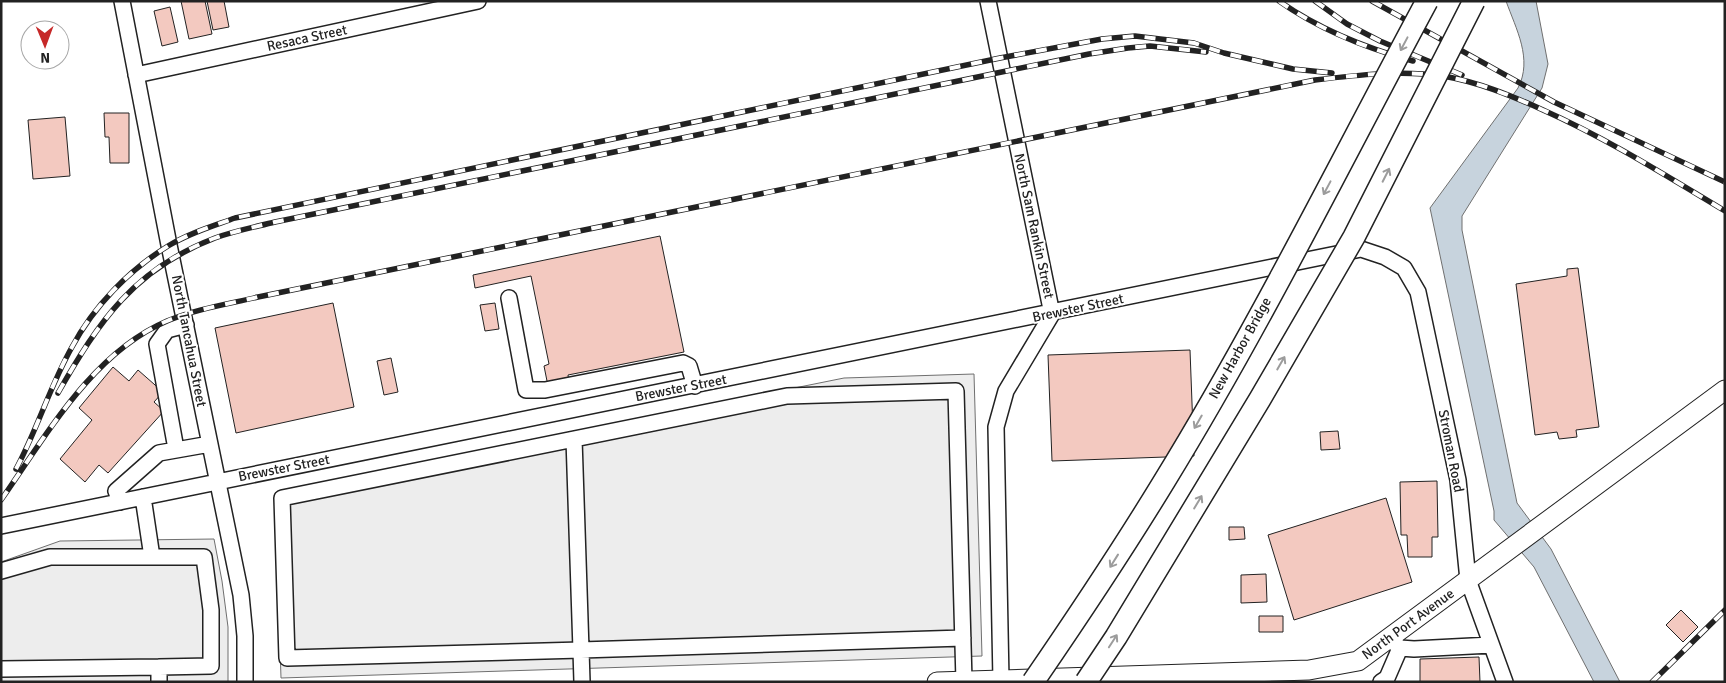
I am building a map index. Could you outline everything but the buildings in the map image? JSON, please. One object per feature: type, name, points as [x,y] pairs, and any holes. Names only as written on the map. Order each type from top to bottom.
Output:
[{"type":"highway","name":"New Harbor Bridge","points":[[1033,682],[1093,596],[1175,462],[1252,329],[1427,1]]},
{"type":"highway","points":[[1086,682],[1116,637],[1260,399],[1354,237],[1474,1]]},
{"type":"main road","name":"North Port Avenue","points":[[937,682],[1289,676],[1309,670],[1358,661],[1395,643],[1468,580],[1541,524],[1725,390]]},
{"type":"street","name":"North Tancahua Street","points":[[122,1],[241,595],[245,682]]},
{"type":"street","name":"Resaca Street","points":[[136,75],[478,1]]},
{"type":"street","name":"North Sam Rankin Street","points":[[988,1],[1052,314],[1006,390],[996,427],[1001,680]]},
{"type":"street","name":"Brewster Street","points":[[1,526],[1052,314],[1361,249]]},
{"type":"street","name":"Stroman Road","points":[[1361,249],[1386,257],[1404,268],[1418,292],[1458,480],[1468,580],[1504,682]]},
{"type":"street","points":[[509,298],[526,390],[545,390],[683,363],[689,366],[695,386]]},
{"type":"street","points":[[176,449],[156,344],[167,330],[186,326]]},
{"type":"street","points":[[963,638],[286,658],[282,498],[787,396],[956,391],[963,638],[964,681]]},
{"type":"street","points":[[574,438],[582,682]]},
{"type":"street","points":[[120,502],[116,491],[159,453],[210,444]]},
{"type":"street","points":[[143,497],[152,557]]},
{"type":"street","points":[[1,571],[50,557],[204,556],[211,610],[211,666],[159,674],[1,669]]},
{"type":"street","points":[[1381,682],[1387,678],[1395,643],[1414,649],[1491,645]]},
{"type":"shaded area","points":[[1506,1],[1536,1],[1548,64],[1542,88],[1462,216],[1462,230],[1517,503],[1551,549],[1620,682],[1594,682],[1534,567],[1494,520],[1494,511],[1430,208],[1518,88],[1524,66],[1523,55],[1518,33]]},
{"type":"shaded area","points":[[974,374],[982,656],[281,678],[275,493],[844,378]]},
{"type":"shaded area","points":[[214,539],[228,627],[228,682],[1,682],[1,562],[60,541]]},
{"type":"railway","points":[[1279,1],[1311,21],[1344,37],[1413,61]]},
{"type":"railway","points":[[1315,1],[1347,24],[1380,41],[1462,75]]},
{"type":"railway","points":[[1372,1],[1554,102],[1725,182]]},
{"type":"railway","points":[[16,469],[64,362],[81,332],[102,303],[126,278],[168,246],[176,241],[235,218],[1000,58],[1102,39],[1135,36],[1194,43],[1224,53],[1293,69],[1332,73]]},
{"type":"railway","points":[[58,393],[104,320],[141,282],[162,265],[187,251],[230,233],[275,222],[1089,54],[1150,46],[1206,52]]},
{"type":"railway","points":[[1,500],[73,398],[93,375],[116,353],[140,335],[167,321],[189,313],[258,297],[1315,80],[1411,73],[1443,76],[1481,85],[1531,104],[1590,133],[1725,211]]},
{"type":"railway","points":[[1652,682],[1725,610]]}]
